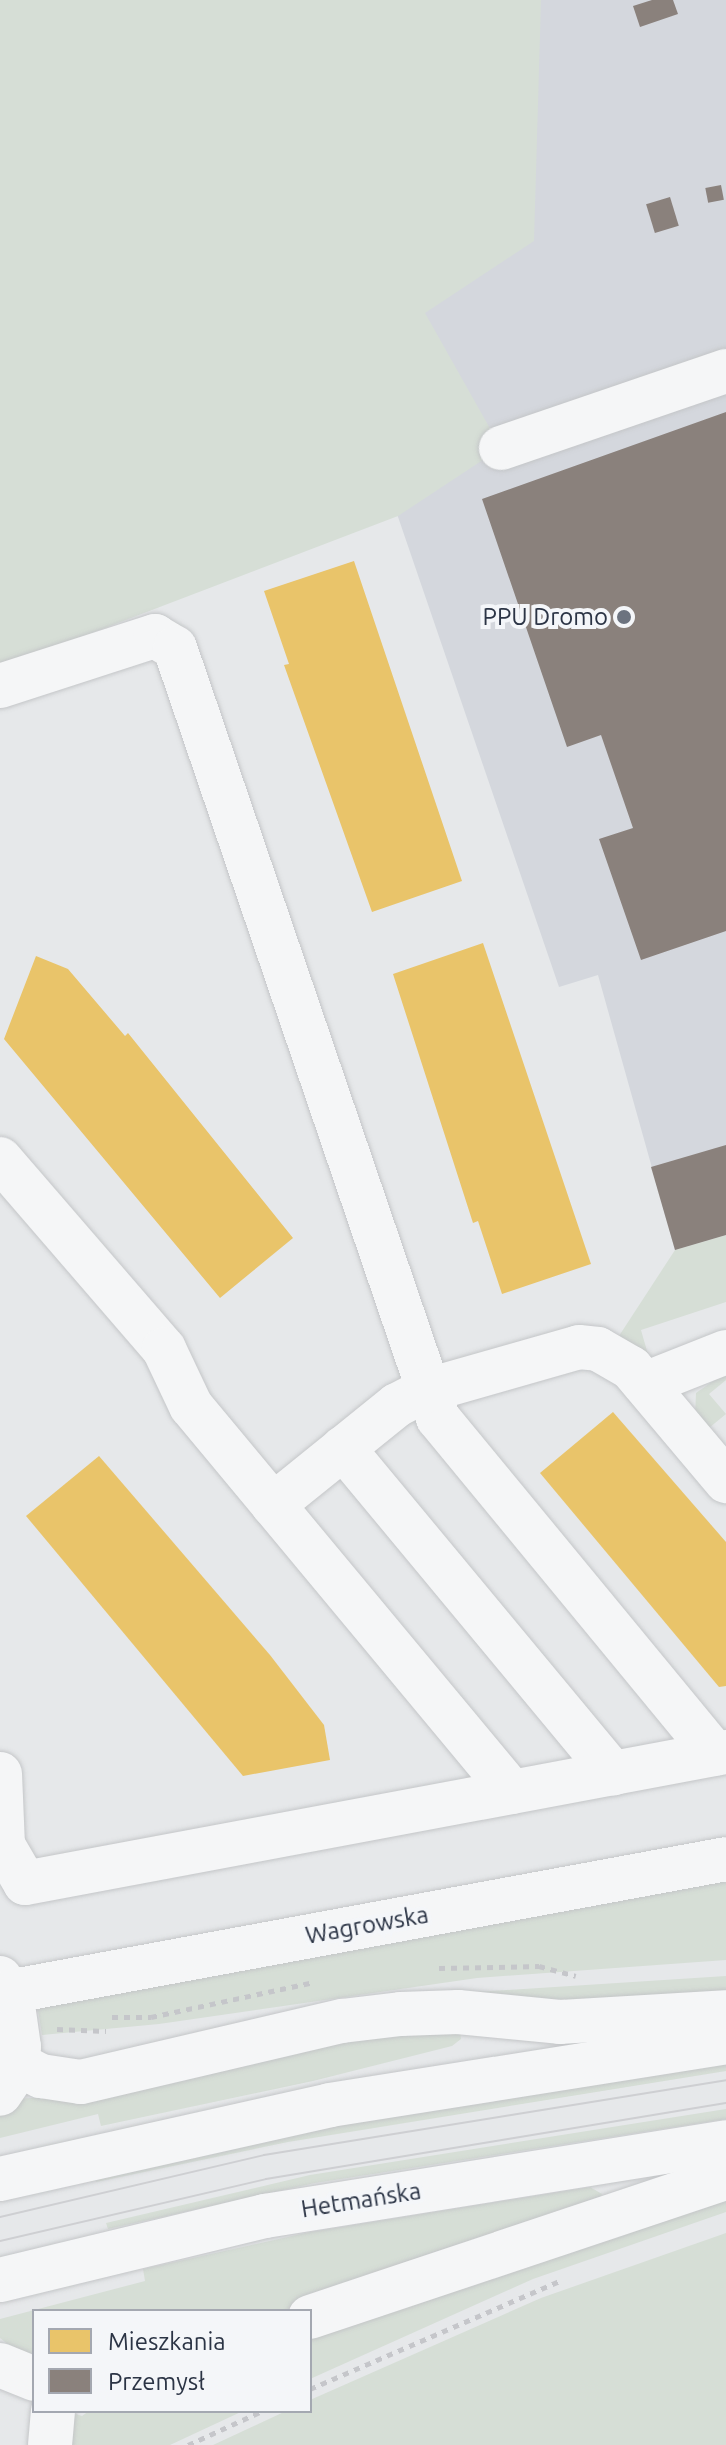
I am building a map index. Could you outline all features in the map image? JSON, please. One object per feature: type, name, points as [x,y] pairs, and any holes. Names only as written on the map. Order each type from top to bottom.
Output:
[{"type":"street","points":[[501,448],[726,371]]},
{"type":"street","points":[[0,686],[155,636],[175,648],[425,1391],[438,1418],[720,1753],[25,1883],[3,1845],[0,1774]]},
{"type":"street","points":[[0,1159],[164,1349],[191,1406],[512,1792]]},
{"type":"street","points":[[273,1505],[397,1405],[425,1391],[579,1347],[615,1356],[645,1384],[726,1481]]},
{"type":"street","points":[[645,1384],[726,1352]]},
{"type":"street","points":[[343,1448],[613,1773]]},
{"type":"street","name":"Wagrowska","points":[[4,1985],[726,1859]]},
{"type":"street","points":[[4,1985],[9,2079],[41,2076],[81,2082],[342,2021],[386,2016],[458,2012],[618,2022],[726,2012]]},
{"type":"street","points":[[0,2179],[89,2156],[330,2105],[726,2042]]},
{"type":"street","name":"Hetmańska","points":[[0,2280],[265,2216],[726,2142]]},
{"type":"street","points":[[312,2316],[726,2178]]},
{"type":"path","points":[[312,2388],[567,2278]]},
{"type":"path","points":[[188,2445],[258,2413]]},
{"type":"shaded area","points":[[0,0],[541,0],[534,241],[425,313],[501,448],[398,516],[0,668]]},
{"type":"shaded area","points":[[221,0],[726,0],[726,1235],[675,1250],[598,975],[559,987]]},
{"type":"shaded area","points":[[726,1235],[726,1302],[641,1330],[649,1358],[617,1339],[675,1250]]},
{"type":"shaded area","points":[[726,1372],[726,1380],[709,1394],[726,1414],[704,1432],[695,1417],[696,1393]]},
{"type":"shaded area","points":[[726,1872],[726,1960],[477,1978],[159,2024],[42,2035],[38,2010],[53,2001]]},
{"type":"shaded area","points":[[726,1976],[726,1996],[574,2005],[459,1993]]},
{"type":"shaded area","points":[[460,2031],[461,2039],[452,2046],[313,2081],[101,2126],[98,2114],[0,2138],[0,2109],[12,2099],[51,2097],[315,2042]]},
{"type":"shaded area","points":[[726,2064],[726,2071],[288,2142],[96,2182],[94,2176],[373,2119]]},
{"type":"shaded area","points":[[726,2109],[726,2119],[315,2183],[108,2229],[106,2223],[310,2175]]},
{"type":"shaded area","points":[[590,2187],[602,2194],[596,2206],[292,2309],[38,2309],[145,2281],[143,2269],[310,2232]]},
{"type":"shaded area","points":[[726,2195],[726,2212],[533,2279],[312,2378],[312,2332]]},
{"type":"shaded area","points":[[726,2233],[726,2445],[213,2445],[282,2413],[312,2413],[312,2399],[541,2298]]},
{"type":"shaded area","points":[[32,2311],[32,2363],[0,2338],[0,2319]]},
{"type":"shaded area","points":[[86,2413],[239,2413],[170,2445],[58,2445],[76,2414],[82,2416]]},
{"type":"building: Mieszkania","points":[[354,561],[462,881],[372,912],[284,665],[289,664],[264,591]]},
{"type":"building: Mieszkania","points":[[483,943],[591,1264],[502,1294],[478,1221],[473,1223],[393,974]]},
{"type":"building: Mieszkania","points":[[36,956],[68,969],[125,1036],[128,1033],[293,1238],[220,1298],[4,1039]]},
{"type":"building: Mieszkania","points":[[613,1412],[726,1542],[726,1686],[719,1687],[540,1473]]},
{"type":"building: Mieszkania","points":[[99,1456],[270,1655],[324,1725],[330,1760],[243,1776],[26,1516]]},
{"type":"building: Przemysł","points":[[652,0],[673,0],[678,14],[640,27],[633,6]]},
{"type":"building: Przemysł","points":[[721,185],[724,200],[708,203],[705,188]]},
{"type":"building: Przemysł","points":[[670,197],[679,226],[655,233],[646,204]]},
{"type":"building: Przemysł","name":"PPU Dromo","points":[[726,412],[726,931],[641,960],[599,839],[633,828],[601,735],[567,747],[482,499]]},
{"type":"building: Przemysł","points":[[726,1145],[726,1235],[675,1250],[651,1167]]},
{"type":"tram line","points":[[0,2217],[264,2155],[726,2080]]},
{"type":"tram line","points":[[0,2241],[266,2179],[726,2103]]},
{"type":"place","name":"PPU Dromo","points":[[624,617]]}]
